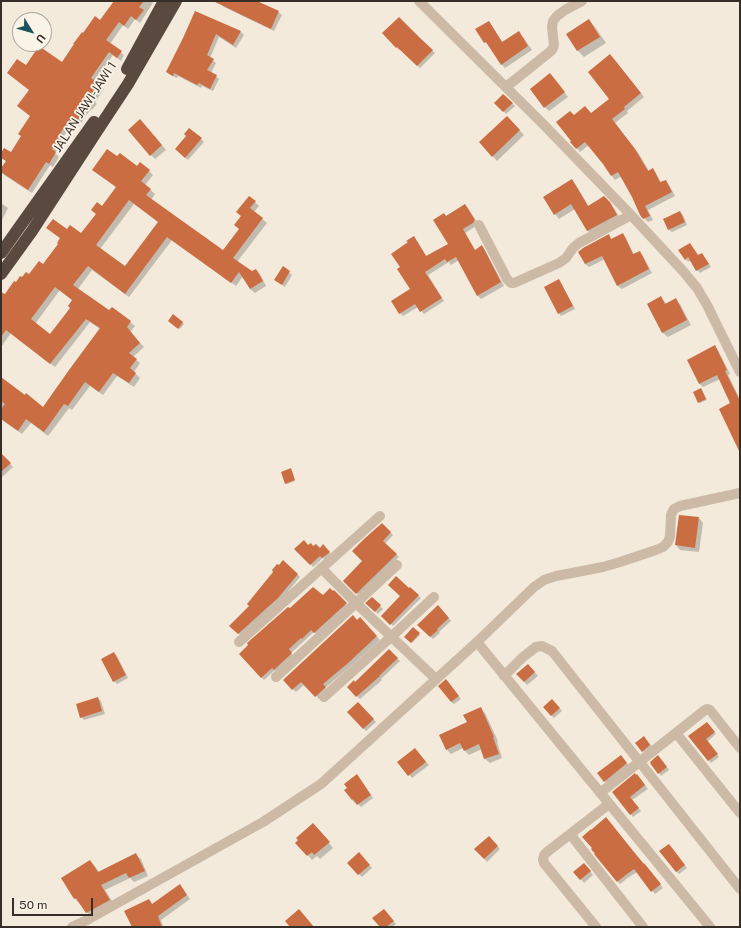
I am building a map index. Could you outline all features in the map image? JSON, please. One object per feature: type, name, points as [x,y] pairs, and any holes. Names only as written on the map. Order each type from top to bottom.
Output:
[{"type":"highway","name":"JALAN JAWI-JAWI 1","points":[[1,253],[103,109],[121,80],[164,1]]},
{"type":"highway","points":[[1,274],[32,231],[98,131],[128,84],[176,1]]},
{"type":"street","points":[[419,1],[506,87],[631,215],[682,270],[707,304],[740,372]]},
{"type":"street","points":[[506,87],[551,51],[554,44],[552,27],[553,21],[565,10],[582,1]]},
{"type":"street","points":[[479,225],[507,279],[511,283],[514,283],[559,264],[579,243],[631,215]]},
{"type":"street","points":[[72,927],[263,822],[321,784],[477,642],[534,587],[544,580],[556,576],[602,567],[663,547],[668,542],[670,536],[671,515],[674,509],[680,506],[740,493]]},
{"type":"street","points":[[239,642],[380,516]]},
{"type":"street","points":[[276,677],[397,565]]},
{"type":"street","points":[[322,568],[356,603],[436,679]]},
{"type":"street","points":[[324,697],[434,597]]},
{"type":"street","points":[[477,642],[710,927]]},
{"type":"street","points":[[504,676],[523,657],[536,647],[542,646],[552,651],[740,889]]},
{"type":"street","points":[[600,793],[708,709],[740,748]]},
{"type":"street","points":[[676,733],[739,810]]},
{"type":"street","points":[[596,927],[543,860],[544,855],[547,852],[609,804]]},
{"type":"street","points":[[570,834],[643,927]]},
{"type":"building","points":[[114,1],[144,1],[139,7],[144,10],[136,20],[131,16],[124,26],[119,22],[106,40],[122,51],[117,58],[109,52],[91,78],[101,85],[91,98],[94,99],[89,107],[87,106],[75,124],[69,120],[57,138],[59,139],[52,149],[56,152],[49,164],[46,162],[28,190],[1,172],[1,168],[6,161],[1,158],[1,153],[4,148],[11,152],[21,136],[18,134],[30,116],[17,106],[29,90],[7,73],[17,59],[26,65],[35,52],[48,52],[62,62],[73,44],[95,16],[100,20]]},
{"type":"building","points":[[213,1],[257,1],[279,11],[271,29]]},
{"type":"building","points":[[195,11],[241,31],[233,45],[216,34],[207,55],[214,59],[207,70],[217,75],[210,89],[199,83],[197,85],[174,73],[173,76],[166,72]]},
{"type":"building","points":[[399,17],[433,50],[417,66],[397,47],[396,48],[382,33]]},
{"type":"building","points":[[589,19],[600,37],[577,51],[566,34]]},
{"type":"building","points":[[489,21],[502,42],[519,31],[528,46],[501,65],[486,42],[484,43],[475,29]]},
{"type":"building","points":[[610,54],[641,93],[624,107],[625,109],[612,119],[635,149],[648,171],[653,168],[660,182],[666,180],[672,192],[645,206],[650,216],[643,219],[618,172],[611,176],[585,142],[576,149],[556,122],[570,111],[574,115],[585,106],[591,113],[609,99],[588,72]]},
{"type":"building","points":[[550,73],[565,92],[544,108],[530,89]]},
{"type":"building","points":[[503,94],[513,103],[503,112],[494,103]]},
{"type":"building","points":[[507,116],[520,130],[492,157],[479,142]]},
{"type":"building","points":[[140,119],[162,145],[150,156],[128,130]]},
{"type":"building","points":[[189,128],[202,138],[185,158],[175,149],[186,136],[184,134]]},
{"type":"building","points":[[107,149],[117,156],[120,153],[137,166],[140,162],[150,170],[141,181],[151,189],[146,195],[223,250],[239,229],[234,225],[241,216],[236,212],[249,196],[256,201],[250,208],[263,218],[233,258],[252,271],[256,269],[263,281],[250,289],[239,272],[231,283],[167,237],[125,294],[88,266],[73,285],[109,310],[112,307],[131,321],[127,327],[140,343],[129,353],[137,359],[130,368],[136,373],[129,383],[113,373],[99,392],[85,382],[68,406],[64,404],[44,432],[26,419],[18,431],[1,419],[1,409],[5,404],[1,401],[1,377],[25,395],[26,393],[43,407],[100,328],[86,319],[50,364],[6,330],[1,337],[1,292],[5,294],[14,281],[16,282],[20,276],[22,277],[26,272],[29,274],[39,261],[43,264],[58,244],[57,243],[60,238],[46,228],[53,219],[67,229],[70,225],[81,233],[96,214],[91,210],[97,202],[102,206],[116,187],[92,170]],"holes":[[[129,200],[158,222],[125,266],[96,245]],[[55,287],[72,300],[68,306],[70,308],[50,334],[31,319]]]},
{"type":"building","points":[[572,179],[588,206],[604,196],[610,202],[617,215],[587,231],[571,204],[554,215],[543,197]]},
{"type":"building","points":[[465,204],[475,220],[463,229],[475,250],[482,245],[501,282],[477,296],[456,257],[447,262],[445,259],[425,272],[442,298],[420,312],[415,304],[399,314],[391,301],[410,289],[397,269],[400,267],[391,254],[414,236],[426,256],[448,244],[433,220],[444,213],[446,216]]},
{"type":"building","points":[[680,211],[685,222],[668,230],[663,219]]},
{"type":"building","points":[[623,233],[633,254],[640,251],[649,269],[617,286],[602,256],[585,264],[578,252],[609,234],[611,239]]},
{"type":"building","points":[[690,243],[698,255],[702,253],[709,264],[696,271],[688,257],[685,260],[678,250]]},
{"type":"building","points":[[283,266],[290,271],[282,285],[274,280]]},
{"type":"building","points":[[559,279],[573,306],[558,314],[544,287]]},
{"type":"building","points":[[661,296],[665,304],[676,298],[687,320],[662,333],[647,304]]},
{"type":"building","points":[[173,314],[183,322],[178,329],[168,321]]},
{"type":"building","points":[[715,345],[727,370],[725,371],[740,401],[740,453],[719,409],[730,403],[717,375],[699,384],[687,360]]},
{"type":"building","points":[[701,388],[706,399],[698,403],[693,392]]},
{"type":"building","points":[[1,453],[11,463],[1,472]]},
{"type":"building","points":[[291,468],[295,480],[285,484],[281,472]]},
{"type":"building","points":[[679,515],[699,517],[695,548],[675,545]]},
{"type":"building","points":[[382,523],[391,532],[383,541],[397,554],[356,594],[343,581],[362,561],[352,551]]},
{"type":"building","points":[[304,540],[308,545],[311,543],[313,546],[316,544],[320,548],[323,544],[330,552],[322,558],[320,556],[310,565],[294,549]]},
{"type":"building","points":[[283,560],[298,574],[278,598],[238,634],[229,626],[249,606],[247,604],[273,572],[272,570]]},
{"type":"building","points":[[396,576],[419,595],[390,625],[381,616],[400,596],[388,585]]},
{"type":"building","points":[[313,587],[323,595],[330,588],[347,603],[314,633],[311,630],[302,639],[301,638],[289,649],[292,653],[274,670],[272,668],[261,678],[239,654],[248,645],[247,643]]},
{"type":"building","points":[[372,597],[381,605],[375,612],[365,603]]},
{"type":"building","points":[[438,605],[449,618],[430,637],[417,625]]},
{"type":"building","points":[[353,615],[357,620],[360,617],[377,636],[323,684],[326,687],[315,697],[301,682],[292,690],[283,680]]},
{"type":"building","points":[[413,627],[420,633],[411,643],[404,637]]},
{"type":"building","points":[[389,649],[398,658],[356,697],[347,687],[354,680],[355,682]]},
{"type":"building","points":[[114,652],[126,675],[113,682],[101,659]]},
{"type":"building","points":[[528,664],[535,672],[524,682],[516,674]]},
{"type":"building","points":[[446,679],[459,696],[451,702],[438,686]]},
{"type":"building","points":[[98,697],[102,711],[80,718],[76,704]]},
{"type":"building","points":[[552,699],[560,708],[551,716],[543,707]]},
{"type":"building","points":[[358,702],[374,719],[363,729],[347,712]]},
{"type":"building","points":[[481,707],[494,737],[499,754],[484,759],[479,744],[464,751],[460,743],[446,750],[439,735],[467,722],[463,715]]},
{"type":"building","points":[[707,722],[715,732],[706,739],[718,754],[708,761],[688,736]]},
{"type":"building","points":[[644,736],[650,745],[642,752],[635,743]]},
{"type":"building","points":[[415,748],[426,762],[408,776],[397,762]]},
{"type":"building","points":[[621,755],[627,763],[604,782],[597,773]]},
{"type":"building","points":[[658,755],[667,767],[658,774],[650,762]]},
{"type":"building","points":[[635,773],[645,785],[630,797],[639,808],[630,815],[612,792]]},
{"type":"building","points":[[357,774],[371,795],[357,805],[344,790],[347,788],[344,784]]},
{"type":"building","points":[[606,817],[661,884],[651,892],[634,869],[617,882],[582,837]]},
{"type":"building","points":[[313,823],[330,842],[314,855],[312,852],[307,856],[295,843],[298,840],[296,838]]},
{"type":"building","points":[[489,836],[498,846],[484,859],[474,849]]},
{"type":"building","points":[[669,844],[685,865],[676,872],[659,851]]},
{"type":"building","points":[[359,852],[370,865],[358,875],[347,863]]},
{"type":"building","points":[[136,853],[145,871],[129,878],[126,873],[101,885],[110,900],[86,913],[76,898],[74,899],[61,878],[90,860],[98,872]]},
{"type":"building","points":[[584,863],[591,871],[580,880],[573,872]]},
{"type":"building","points":[[180,884],[187,895],[158,916],[162,927],[132,927],[124,911],[149,899],[152,904]]},
{"type":"building","points":[[299,909],[314,927],[290,927],[285,921]]},
{"type":"building","points":[[384,909],[394,921],[386,927],[380,927],[372,918]]}]
